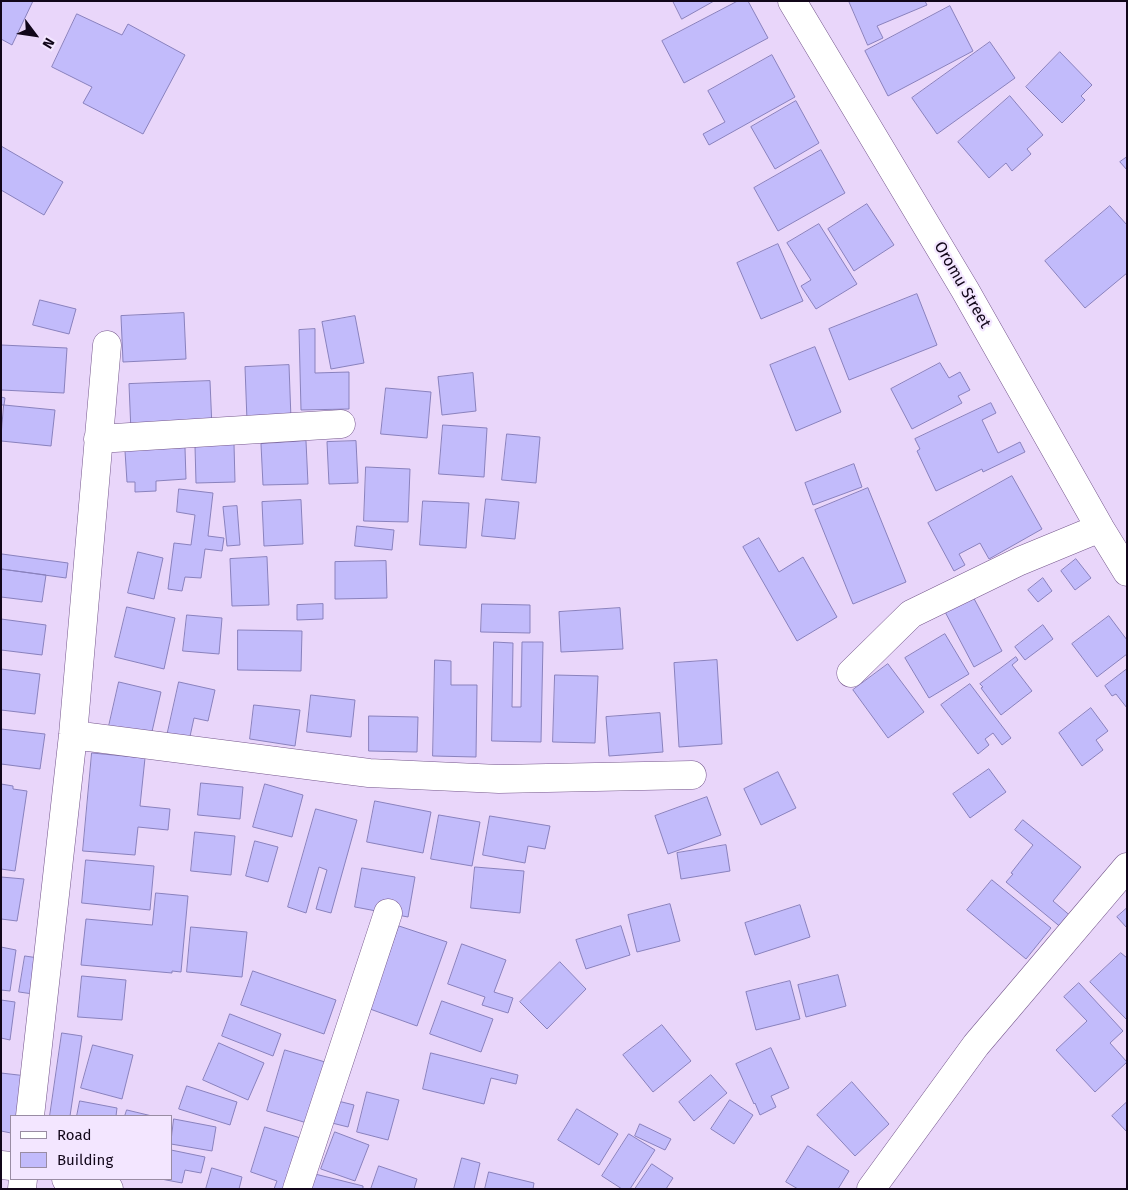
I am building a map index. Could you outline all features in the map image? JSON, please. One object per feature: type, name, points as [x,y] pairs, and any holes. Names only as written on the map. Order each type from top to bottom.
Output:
[{"type":"street","name":"Oromu Street","points":[[792,1],[965,290],[1127,572]]},
{"type":"street","points":[[30,1115],[73,735],[107,344]]},
{"type":"street","points":[[98,439],[341,424]]},
{"type":"street","points":[[851,673],[911,614],[1020,561],[1100,528]]},
{"type":"street","points":[[73,735],[369,773],[499,779],[692,775]]},
{"type":"street","points":[[871,1189],[976,1045],[1127,867]]},
{"type":"street","points":[[297,1189],[388,914]]},
{"type":"street","points":[[70,1180],[109,1189]]},
{"type":"building","points":[[1,1],[33,1],[12,45],[1,39]]},
{"type":"building","points":[[673,1],[714,1],[682,19]]},
{"type":"building","points":[[738,1],[748,1],[768,38],[684,83],[662,41]]},
{"type":"building","points":[[849,1],[925,1],[927,5],[877,26],[883,38],[868,45]]},
{"type":"building","points":[[950,6],[973,51],[888,96],[865,51]]},
{"type":"building","points":[[77,14],[122,35],[128,24],[185,55],[143,134],[83,103],[92,87],[52,67]]},
{"type":"building","points":[[990,42],[1015,78],[937,134],[912,98]]},
{"type":"building","points":[[1060,52],[1092,85],[1081,96],[1085,100],[1062,123],[1026,87]]},
{"type":"building","points":[[772,55],[795,97],[709,145],[703,134],[725,122],[708,91]]},
{"type":"building","points":[[1010,96],[1043,135],[1027,149],[1031,154],[1012,171],[1006,163],[989,178],[958,142]]},
{"type":"building","points":[[796,101],[819,143],[775,169],[751,127]]},
{"type":"building","points":[[1,146],[63,182],[44,215],[1,190]]},
{"type":"building","points":[[821,150],[845,193],[778,231],[754,188]]},
{"type":"building","points":[[1127,157],[1127,170],[1120,162]]},
{"type":"building","points":[[867,204],[894,245],[854,271],[828,229]]},
{"type":"building","points":[[1110,206],[1127,225],[1127,273],[1085,308],[1045,261]]},
{"type":"building","points":[[819,224],[857,284],[816,309],[801,286],[811,280],[787,243]]},
{"type":"building","points":[[778,244],[803,301],[761,319],[737,263]]},
{"type":"building","points":[[917,294],[937,345],[849,380],[829,329]]},
{"type":"building","points":[[40,300],[76,309],[69,334],[33,325]]},
{"type":"building","points":[[184,313],[186,359],[123,362],[121,316]]},
{"type":"building","points":[[355,316],[364,363],[331,369],[322,322]]},
{"type":"building","points":[[315,329],[315,373],[349,372],[349,409],[301,410],[299,330]]},
{"type":"building","points":[[1,345],[67,348],[64,393],[1,390]]},
{"type":"building","points":[[815,347],[841,412],[796,431],[770,365]]},
{"type":"building","points":[[940,363],[949,378],[960,372],[970,390],[958,396],[962,403],[912,429],[891,389]]},
{"type":"building","points":[[289,365],[291,419],[247,421],[245,367]]},
{"type":"building","points":[[473,373],[476,411],[442,415],[438,377]]},
{"type":"building","points":[[210,381],[212,428],[131,432],[129,384]]},
{"type":"building","points":[[386,388],[431,392],[427,438],[381,434]]},
{"type":"building","points":[[1,397],[5,398],[4,405],[1,405]]},
{"type":"building","points":[[991,403],[996,413],[982,420],[998,453],[1020,442],[1025,452],[983,472],[982,469],[936,491],[917,451],[920,449],[915,439]]},
{"type":"building","points":[[4,405],[55,410],[51,446],[1,441]]},
{"type":"building","points":[[443,425],[487,428],[484,477],[439,474]]},
{"type":"building","points":[[507,434],[540,437],[536,483],[502,480]]},
{"type":"building","points":[[306,441],[308,484],[263,485],[261,444]]},
{"type":"building","points":[[356,441],[358,483],[329,484],[327,442]]},
{"type":"building","points":[[234,444],[235,482],[196,483],[195,446]]},
{"type":"building","points":[[185,448],[186,479],[156,481],[156,491],[135,492],[135,482],[127,482],[125,451]]},
{"type":"building","points":[[854,464],[862,487],[813,505],[805,483]]},
{"type":"building","points":[[366,467],[410,469],[408,522],[364,521]]},
{"type":"building","points":[[1012,476],[1042,529],[989,559],[980,543],[959,554],[965,565],[954,571],[928,523]]},
{"type":"building","points":[[868,488],[906,582],[853,604],[815,510]]},
{"type":"building","points":[[179,489],[213,493],[208,536],[224,538],[222,551],[205,549],[201,578],[185,577],[182,591],[168,589],[174,543],[191,545],[195,515],[177,512]]},
{"type":"building","points":[[486,499],[519,502],[515,539],[482,536]]},
{"type":"building","points":[[301,500],[303,544],[264,546],[262,502]]},
{"type":"building","points":[[423,501],[469,503],[466,548],[420,545]]},
{"type":"building","points":[[237,506],[240,545],[227,546],[223,507]]},
{"type":"building","points":[[357,526],[394,530],[392,550],[355,546]]},
{"type":"building","points":[[759,538],[779,572],[803,557],[837,617],[797,641],[743,547]]},
{"type":"building","points":[[138,552],[163,558],[154,599],[128,593]]},
{"type":"building","points":[[2,554],[68,563],[66,578],[1,569]]},
{"type":"building","points":[[267,557],[269,605],[232,606],[230,559]]},
{"type":"building","points":[[1076,559],[1091,578],[1075,590],[1061,571]]},
{"type":"building","points":[[386,561],[387,598],[335,599],[335,562]]},
{"type":"building","points":[[1,569],[46,575],[42,602],[1,597]]},
{"type":"building","points":[[1043,578],[1052,591],[1038,602],[1028,590]]},
{"type":"building","points":[[971,593],[1002,651],[974,667],[943,608]]},
{"type":"building","points":[[323,604],[323,619],[297,620],[297,605]]},
{"type":"building","points":[[482,604],[530,605],[530,633],[481,632]]},
{"type":"building","points":[[127,607],[175,618],[164,669],[115,657]]},
{"type":"building","points":[[620,608],[623,649],[561,652],[559,612]]},
{"type":"building","points":[[187,615],[222,618],[219,654],[183,651]]},
{"type":"building","points":[[1109,616],[1127,640],[1127,654],[1097,677],[1072,644]]},
{"type":"building","points":[[1,619],[46,625],[42,655],[1,650]]},
{"type":"building","points":[[1043,625],[1053,639],[1025,660],[1015,647]]},
{"type":"building","points":[[238,630],[302,631],[301,671],[238,670]]},
{"type":"building","points":[[945,634],[969,674],[929,698],[905,658]]},
{"type":"building","points":[[494,642],[513,643],[512,707],[521,707],[522,642],[543,642],[541,742],[492,741]]},
{"type":"building","points":[[1016,657],[1018,660],[1012,665],[1032,691],[1001,715],[980,684]]},
{"type":"building","points":[[435,660],[451,661],[451,685],[477,685],[476,757],[433,756]]},
{"type":"building","points":[[717,660],[722,744],[679,747],[674,663]]},
{"type":"building","points":[[888,664],[924,712],[888,738],[853,690]]},
{"type":"building","points":[[1,669],[40,674],[35,714],[1,710]]},
{"type":"building","points":[[1127,669],[1127,708],[1116,694],[1112,696],[1105,686]]},
{"type":"building","points":[[555,675],[598,676],[595,743],[553,742]]},
{"type":"building","points":[[119,682],[161,692],[151,736],[109,726]]},
{"type":"building","points":[[179,682],[215,690],[208,721],[194,718],[189,741],[167,736]]},
{"type":"building","points":[[970,684],[1011,738],[1002,745],[993,733],[985,739],[989,745],[978,754],[941,705]]},
{"type":"building","points":[[311,695],[355,700],[351,737],[307,732]]},
{"type":"building","points":[[254,705],[300,710],[295,746],[250,739]]},
{"type":"building","points":[[1091,708],[1108,731],[1096,740],[1103,750],[1082,766],[1059,733]]},
{"type":"building","points":[[660,713],[663,752],[609,756],[606,717]]},
{"type":"building","points":[[369,716],[418,717],[417,752],[369,751]]},
{"type":"building","points":[[1,729],[45,734],[40,769],[1,764]]},
{"type":"building","points":[[92,753],[145,758],[140,806],[170,809],[168,830],[138,827],[135,855],[83,851]]},
{"type":"building","points":[[989,769],[1006,792],[970,818],[953,794]]},
{"type":"building","points":[[778,772],[796,808],[761,825],[744,789]]},
{"type":"building","points":[[201,783],[243,787],[240,819],[198,815]]},
{"type":"building","points":[[1,784],[13,786],[13,789],[27,791],[15,871],[1,869]]},
{"type":"building","points":[[265,784],[303,795],[292,837],[253,827]]},
{"type":"building","points":[[707,797],[721,835],[668,854],[655,816]]},
{"type":"building","points":[[375,801],[431,812],[423,853],[367,842]]},
{"type":"building","points":[[316,809],[357,820],[331,913],[316,909],[327,870],[319,867],[306,913],[288,907]]},
{"type":"building","points":[[439,815],[480,822],[472,866],[431,859]]},
{"type":"building","points":[[490,816],[550,826],[545,849],[528,846],[525,863],[483,855]]},
{"type":"building","points":[[1023,820],[1081,867],[1053,901],[1073,918],[1063,929],[1006,882],[1033,845],[1015,830]]},
{"type":"building","points":[[195,832],[235,836],[231,875],[191,871]]},
{"type":"building","points":[[255,841],[278,847],[268,882],[246,876]]},
{"type":"building","points":[[726,845],[730,871],[681,879],[677,853]]},
{"type":"building","points":[[86,860],[154,866],[150,910],[82,903]]},
{"type":"building","points":[[475,867],[524,871],[520,913],[471,908]]},
{"type":"building","points":[[362,868],[415,877],[408,917],[355,907]]},
{"type":"building","points":[[1,877],[24,879],[17,921],[1,919]]},
{"type":"building","points":[[992,880],[1051,928],[1026,959],[967,910]]},
{"type":"building","points":[[156,893],[188,896],[181,972],[172,971],[172,973],[81,965],[86,919],[152,925]]},
{"type":"building","points":[[670,904],[680,941],[637,952],[628,915]]},
{"type":"building","points":[[800,905],[810,937],[755,955],[745,923]]},
{"type":"building","points":[[1127,908],[1127,928],[1117,917]]},
{"type":"building","points":[[399,926],[447,942],[417,1026],[370,1009]]},
{"type":"building","points":[[621,926],[630,955],[586,969],[576,940]]},
{"type":"building","points":[[191,927],[247,932],[242,977],[187,972]]},
{"type":"building","points":[[462,944],[506,960],[494,992],[513,998],[508,1013],[482,1005],[485,997],[448,984]]},
{"type":"building","points":[[1,947],[16,950],[10,991],[1,990]]},
{"type":"building","points":[[1121,953],[1127,958],[1127,1020],[1090,982]]},
{"type":"building","points":[[25,956],[45,959],[40,995],[19,992]]},
{"type":"building","points":[[560,962],[586,989],[547,1029],[520,1002]]},
{"type":"building","points":[[253,971],[336,1000],[324,1034],[241,1005]]},
{"type":"building","points":[[838,975],[846,1006],[806,1017],[798,985]]},
{"type":"building","points":[[82,976],[126,980],[122,1020],[78,1017]]},
{"type":"building","points":[[790,981],[800,1019],[756,1030],[746,992]]},
{"type":"building","points":[[1079,983],[1123,1031],[1110,1043],[1127,1062],[1095,1092],[1056,1050],[1087,1021],[1064,997]]},
{"type":"building","points":[[1,1000],[15,1002],[10,1040],[1,1038]]},
{"type":"building","points":[[442,1001],[493,1019],[481,1052],[430,1034]]},
{"type":"building","points":[[230,1014],[281,1034],[273,1056],[222,1036]]},
{"type":"building","points":[[662,1025],[691,1061],[653,1092],[623,1055]]},
{"type":"building","points":[[62,1033],[82,1036],[70,1115],[50,1115]]},
{"type":"building","points":[[219,1043],[264,1063],[248,1100],[203,1080]]},
{"type":"building","points":[[93,1045],[133,1055],[122,1099],[81,1088]]},
{"type":"building","points":[[771,1048],[789,1088],[771,1096],[776,1107],[760,1115],[736,1064]]},
{"type":"building","points":[[285,1050],[325,1062],[307,1123],[267,1111]]},
{"type":"building","points":[[431,1053],[518,1075],[516,1084],[491,1078],[484,1104],[423,1089]]},
{"type":"building","points":[[1,1073],[27,1076],[22,1115],[10,1115],[10,1133],[1,1131]]},
{"type":"building","points":[[711,1075],[727,1093],[694,1121],[679,1102]]},
{"type":"building","points":[[852,1082],[889,1124],[855,1156],[817,1115]]},
{"type":"building","points":[[187,1086],[237,1102],[230,1125],[179,1109]]},
{"type":"building","points":[[367,1092],[399,1100],[388,1140],[357,1132]]},
{"type":"building","points":[[730,1100],[753,1115],[734,1144],[711,1129]]},
{"type":"building","points":[[80,1101],[117,1108],[116,1115],[77,1115]]},
{"type":"building","points":[[338,1101],[354,1105],[348,1127],[332,1123]]},
{"type":"building","points":[[1127,1102],[1127,1132],[1112,1116]]},
{"type":"building","points":[[577,1109],[618,1134],[599,1165],[558,1140]]},
{"type":"building","points":[[127,1110],[148,1115],[125,1115]]},
{"type":"building","points":[[174,1119],[216,1127],[212,1151],[172,1144]]},
{"type":"building","points":[[640,1124],[671,1139],[665,1150],[635,1136]]},
{"type":"building","points":[[265,1127],[307,1140],[293,1189],[274,1189],[277,1181],[251,1172]]},
{"type":"building","points":[[335,1132],[369,1145],[355,1181],[321,1169]]},
{"type":"building","points":[[629,1134],[655,1150],[630,1189],[622,1189],[602,1176]]},
{"type":"building","points":[[808,1146],[849,1171],[838,1189],[798,1189],[786,1182]]},
{"type":"building","points":[[172,1150],[205,1157],[201,1173],[185,1170],[182,1183],[166,1180],[172,1180]]},
{"type":"building","points":[[462,1158],[480,1163],[474,1189],[454,1189]]},
{"type":"building","points":[[652,1164],[673,1178],[666,1189],[635,1189]]},
{"type":"building","points":[[379,1166],[417,1179],[414,1189],[371,1189]]},
{"type":"building","points":[[212,1168],[242,1177],[239,1189],[206,1189]]},
{"type":"building","points":[[489,1172],[534,1183],[533,1189],[485,1189]]},
{"type":"building","points":[[311,1173],[363,1186],[363,1189],[307,1189]]}]
